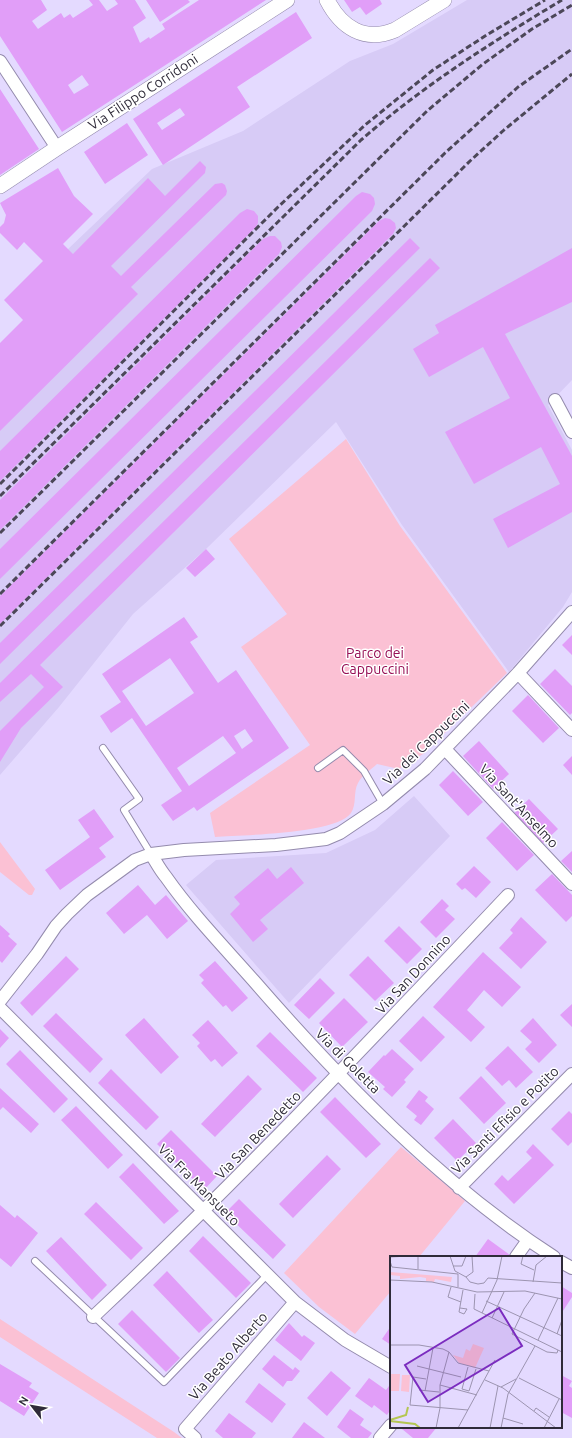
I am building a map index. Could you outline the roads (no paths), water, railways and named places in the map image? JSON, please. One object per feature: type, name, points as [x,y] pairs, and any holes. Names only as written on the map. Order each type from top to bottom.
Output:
[{"type":"street","name":"Via Filippo Corridoni","points":[[0,186],[287,0]]},
{"type":"street","points":[[327,0],[336,15],[347,26],[360,33],[374,35],[387,34],[444,0]]},
{"type":"street","points":[[0,61],[57,148]]},
{"type":"street","points":[[555,400],[572,432]]},
{"type":"street","name":"Via dei Cappuccini","points":[[0,1001],[37,954],[56,926],[77,903],[135,860],[151,854],[217,848],[276,845],[326,839],[340,833],[383,804],[412,782],[518,673],[572,612]]},
{"type":"street","points":[[518,673],[572,730]]},
{"type":"street","name":"Via Sant'Anselmo","points":[[445,748],[572,884]]},
{"type":"street","name":"Via di Goletta","points":[[151,854],[166,878],[195,913],[294,1028],[339,1074],[406,1140],[459,1188],[528,1240],[552,1256]]},
{"type":"street","name":"Via San Donnino","points":[[339,1074],[508,895]]},
{"type":"street","name":"Via Fra Mansueto","points":[[0,1008],[295,1302],[345,1340],[390,1366]]},
{"type":"street","name":"Via San Benedetto","points":[[94,1317],[204,1212],[339,1074]]},
{"type":"street","name":"Via Santi Efisio e Potito","points":[[459,1188],[572,1074]]},
{"type":"street","points":[[517,1256],[528,1240]]},
{"type":"street","points":[[562,1263],[572,1268]]},
{"type":"street","name":"Via Beato Alberto","points":[[195,1438],[185,1429],[295,1302]]},
{"type":"street","points":[[380,1438],[390,1426]]},
{"type":"lane","points":[[103,748],[140,799],[124,810],[151,854]]},
{"type":"lane","points":[[318,768],[343,750],[364,771],[383,804]]},
{"type":"lane","points":[[35,1261],[164,1382],[267,1275]]},
{"type":"railway","points":[[0,484],[277,208],[365,125],[433,70],[485,36],[545,0]]},
{"type":"railway","points":[[0,496],[361,140],[433,83],[510,32],[562,0]]},
{"type":"railway","points":[[0,533],[427,111],[483,64],[532,29],[572,5]]},
{"type":"railway","points":[[0,594],[445,153],[518,87],[572,49]]},
{"type":"railway","points":[[0,626],[470,161],[504,130],[572,74]]},
{"type":"park label","name":"Parco dei Cappuccini","points":[[375,662]]}]
